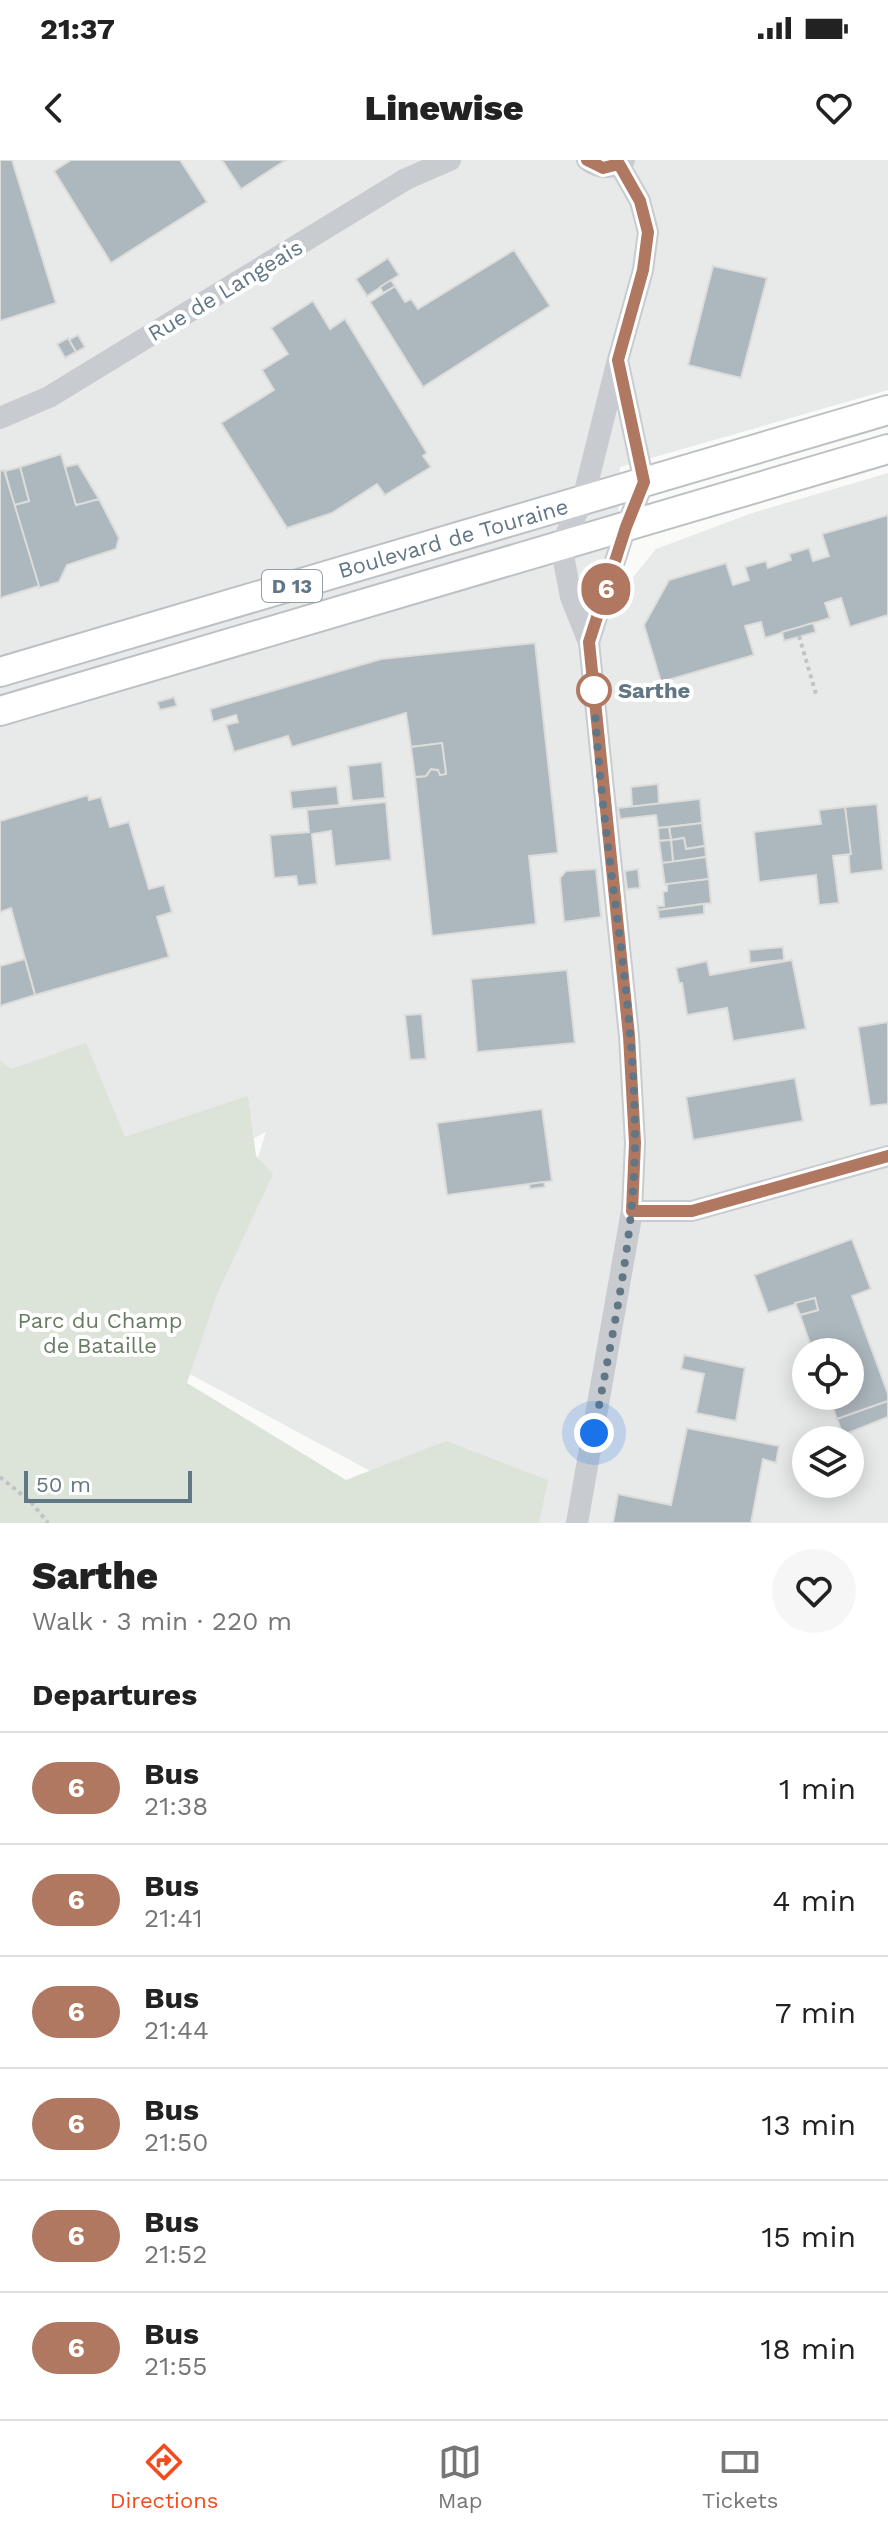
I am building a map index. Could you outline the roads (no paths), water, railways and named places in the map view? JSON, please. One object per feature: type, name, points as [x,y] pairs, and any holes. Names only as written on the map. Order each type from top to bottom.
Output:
[{"type":"main road","name":"D 13","points":[[583,500],[888,410]]},
{"type":"main road","name":"D 13","points":[[561,545],[888,449]]},
{"type":"main road","name":"Boulevard de Touraine","points":[[0,672],[583,500]]},
{"type":"main road","name":"Boulevard de Touraine","points":[[0,711],[561,545]]},
{"type":"street","name":"Rue de Langeais","points":[[0,418],[49,397],[406,179],[450,160]]},
{"type":"street","points":[[577,1523],[632,1211],[635,1143],[629,1036],[589,642],[571,597],[561,545],[583,500],[643,270],[648,232],[640,201],[622,162],[603,168],[587,160]]},
{"type":"street","points":[[589,642],[644,482],[618,360]]},
{"type":"street","points":[[632,1211],[692,1211],[888,1156]]},
{"type":"place","name":"Sarthe","points":[[594,690]]},
{"type":"park label","name":"Parc du Champ de Bataille","points":[[100,1332]]}]
